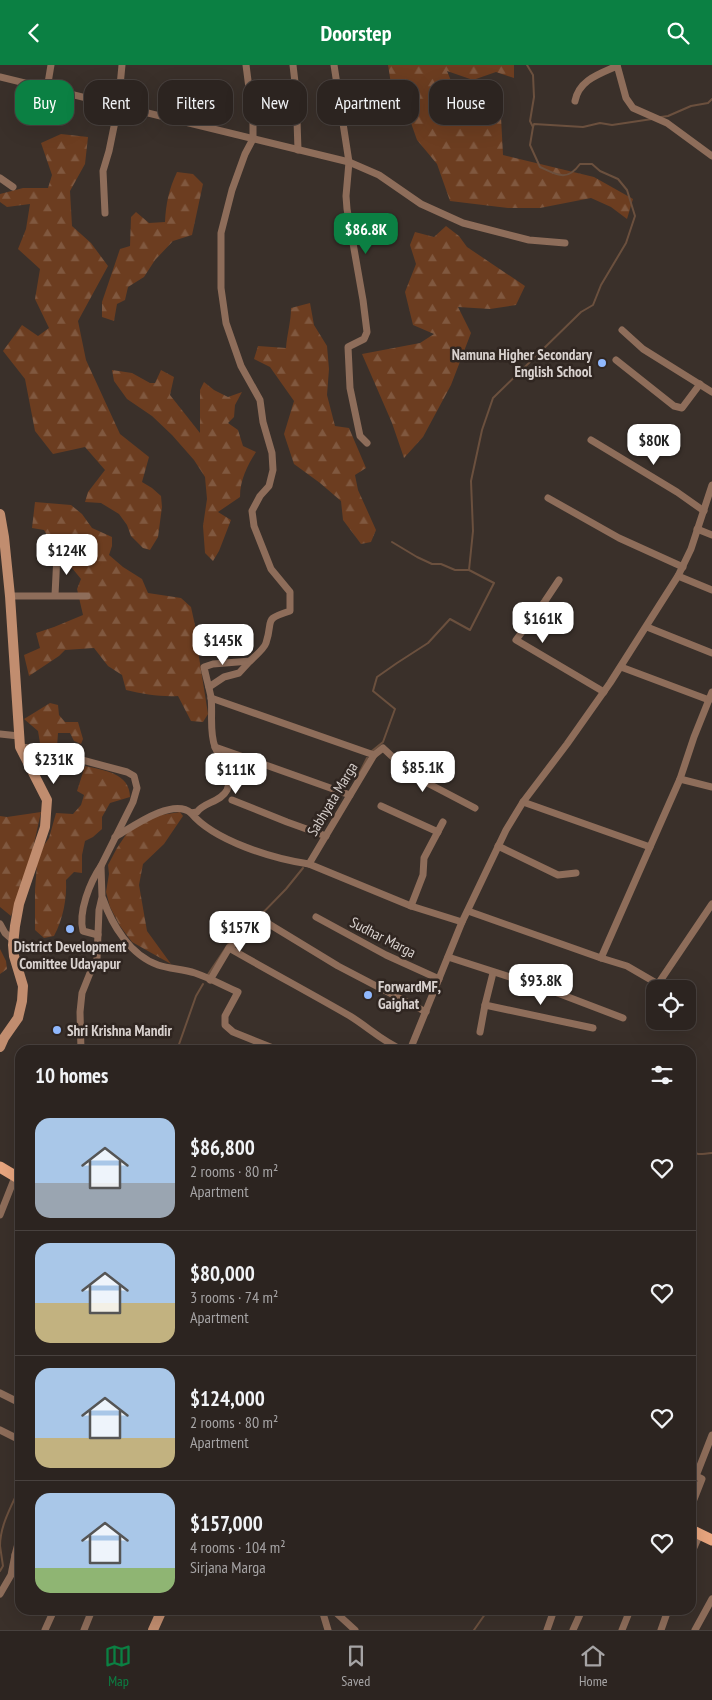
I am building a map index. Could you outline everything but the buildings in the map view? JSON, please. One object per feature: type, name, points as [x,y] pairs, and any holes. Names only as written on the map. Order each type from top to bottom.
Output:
[{"type":"main road","points":[[0,513],[10,596],[20,742],[47,800],[45,827],[19,904],[14,940],[14,956],[23,986],[22,1001],[18,1018],[0,1047]]},
{"type":"main road","points":[[0,1167],[15,1176]]},
{"type":"main road","points":[[696,1532],[712,1540]]},
{"type":"main road","points":[[153,1630],[160,1615]]},
{"type":"street","points":[[48,80],[51,65]]},
{"type":"street","points":[[121,80],[122,65]]},
{"type":"street","points":[[209,687],[224,677],[239,673],[266,645],[269,621],[273,617],[290,611],[290,592],[271,569],[254,526],[252,511],[260,496],[269,486],[274,470],[272,453],[263,422],[260,400],[251,387],[241,366],[226,323],[220,288],[221,233],[232,190],[245,154],[253,139],[253,119],[246,65]]},
{"type":"street","points":[[293,65],[298,150]]},
{"type":"street","points":[[334,65],[349,162],[346,196],[347,209],[367,332],[364,339],[348,347],[350,389],[360,436],[367,443]]},
{"type":"street","points":[[575,101],[580,87],[592,77],[617,66],[626,99],[633,108],[662,121],[712,156]]},
{"type":"street","points":[[0,77],[15,81]]},
{"type":"street","points":[[148,114],[349,162],[379,175],[421,203],[463,223],[529,240],[565,243]]},
{"type":"street","points":[[105,213],[102,171],[109,151],[114,125]]},
{"type":"street","points":[[0,178],[13,187]]},
{"type":"street","points":[[622,330],[643,349],[712,392]]},
{"type":"street","points":[[616,359],[674,407],[682,407],[700,383]]},
{"type":"street","points":[[591,440],[704,511]]},
{"type":"street","points":[[412,1045],[462,921],[498,846],[523,802],[604,693],[678,576],[698,529],[712,487]]},
{"type":"street","points":[[548,498],[619,538],[683,567]]},
{"type":"street","points":[[698,529],[712,535]]},
{"type":"street","points":[[55,595],[57,555]]},
{"type":"street","points":[[678,576],[712,590]]},
{"type":"street","points":[[559,580],[546,601],[516,640],[604,693]]},
{"type":"street","points":[[10,596],[87,596]]},
{"type":"street","points":[[647,627],[712,653]]},
{"type":"street","points":[[191,813],[197,813],[200,808],[222,796],[227,789],[229,780],[225,765],[215,747],[212,735],[211,698],[204,667],[213,664],[250,661]]},
{"type":"street","points":[[601,958],[680,779],[710,696],[620,667]]},
{"type":"street","name":"Sabhyata Marga","points":[[211,698],[374,755],[309,864]]},
{"type":"street","points":[[0,734],[41,749],[112,767],[134,777],[137,787],[133,802],[88,890],[81,923],[83,931],[98,935]]},
{"type":"street","points":[[215,747],[350,795]]},
{"type":"street","points":[[374,755],[382,749],[412,775],[475,808]]},
{"type":"street","points":[[680,779],[712,787]]},
{"type":"street","points":[[232,800],[326,835]]},
{"type":"street","points":[[523,802],[650,847]]},
{"type":"street","points":[[381,806],[438,831]]},
{"type":"street","points":[[115,837],[143,819],[157,813],[178,808],[186,809],[199,822],[217,835],[286,861],[309,864],[411,906],[462,921]]},
{"type":"street","points":[[411,906],[423,875],[424,858],[443,822]]},
{"type":"street","points":[[498,846],[558,875],[576,873]]},
{"type":"street","points":[[81,1045],[80,1012],[82,993],[90,973],[96,967],[102,897],[101,866]]},
{"type":"street","points":[[102,897],[107,911],[122,936],[137,954],[156,965],[196,973],[238,992],[225,1016],[225,1025],[233,1032],[266,1045]]},
{"type":"street","points":[[468,911],[627,967],[658,984],[712,905]]},
{"type":"street","name":"Sudhar Marga","points":[[316,917],[386,955],[439,979]]},
{"type":"street","points":[[210,980],[229,947],[264,921],[338,966],[426,1012]]},
{"type":"street","points":[[0,924],[4,933],[14,940]]},
{"type":"street","points":[[229,947],[343,1012],[392,1045]]},
{"type":"street","points":[[448,957],[547,989],[623,1018]]},
{"type":"street","points":[[480,1032],[493,973]]},
{"type":"street","points":[[485,1005],[593,1028]]},
{"type":"street","points":[[0,1215],[15,1184]]},
{"type":"street","points":[[0,1393],[15,1400]]},
{"type":"street","points":[[0,1430],[15,1438]]},
{"type":"street","points":[[696,1494],[702,1479],[696,1476],[712,1435]]},
{"type":"street","points":[[0,1594],[15,1564]]},
{"type":"street","points":[[695,1630],[712,1599]]},
{"type":"street","points":[[46,1630],[52,1615]]},
{"type":"street","points":[[84,1630],[90,1615]]},
{"type":"street","points":[[324,1615],[328,1630]]},
{"type":"street","points":[[338,1615],[355,1630]]},
{"type":"street","points":[[547,1630],[552,1615]]},
{"type":"street","points":[[573,1630],[580,1615]]},
{"type":"street","points":[[622,1630],[628,1615]]},
{"type":"street","points":[[660,1630],[666,1615]]},
{"type":"green space","points":[[388,65],[514,65],[514,78],[496,72],[473,80],[447,71],[451,80],[429,80],[429,125],[501,125],[503,155],[594,177],[633,199],[627,219],[611,207],[591,198],[540,208],[508,208],[450,201],[437,164],[417,140],[412,125],[419,125],[419,80],[390,80]]},
{"type":"green space","points":[[61,134],[88,137],[85,164],[70,191],[72,226],[91,243],[108,266],[78,321],[86,360],[120,434],[149,457],[142,482],[161,496],[162,507],[158,537],[150,550],[143,548],[131,536],[127,525],[119,514],[101,503],[85,502],[88,492],[105,470],[85,447],[53,454],[35,431],[25,379],[3,351],[22,325],[38,336],[49,328],[35,299],[40,269],[18,249],[26,229],[30,204],[7,207],[0,202],[0,194],[23,188],[48,188],[52,175],[41,143]]},
{"type":"green space","points":[[177,172],[193,174],[203,184],[192,235],[173,241],[155,260],[144,277],[128,287],[125,300],[117,304],[114,321],[102,317],[102,302],[120,249],[130,246],[131,217],[136,212],[149,223],[165,222],[168,196]]},
{"type":"green space","points":[[446,226],[459,236],[467,247],[525,286],[516,305],[490,309],[458,307],[471,333],[451,385],[423,437],[404,458],[392,423],[362,354],[420,343],[434,334],[413,325],[405,292],[416,264],[410,245],[415,232],[434,237]]},
{"type":"green space","points":[[310,303],[314,325],[327,346],[329,369],[327,395],[335,426],[349,428],[366,468],[355,475],[358,490],[376,530],[371,542],[361,544],[343,520],[341,501],[294,464],[284,434],[294,401],[270,367],[254,359],[258,346],[286,348],[291,308]]},
{"type":"green space","points":[[112,370],[132,373],[150,383],[155,383],[161,370],[174,377],[170,395],[200,433],[200,390],[204,382],[228,397],[242,392],[235,405],[234,417],[228,423],[238,430],[243,446],[256,452],[245,473],[240,497],[218,512],[231,520],[213,561],[205,553],[203,526],[207,499],[205,477],[194,460],[172,435],[152,416],[127,399],[114,381]]},
{"type":"green space","points":[[35,502],[71,505],[82,514],[92,528],[112,537],[109,555],[142,579],[148,593],[181,598],[191,607],[198,639],[208,714],[203,722],[191,721],[178,696],[152,695],[126,690],[122,675],[108,666],[94,648],[65,650],[29,676],[24,655],[40,648],[36,633],[83,615],[77,589],[81,579],[72,568],[64,565],[44,530],[32,528]]},
{"type":"green space","points":[[50,703],[58,705],[59,715],[65,722],[78,722],[83,739],[81,744],[74,741],[70,733],[58,733],[57,747],[48,748],[40,743],[38,731],[24,719]]},
{"type":"green space","points":[[85,766],[107,771],[121,778],[129,789],[130,797],[110,803],[102,817],[102,829],[85,841],[82,855],[82,873],[74,872],[66,880],[65,902],[60,923],[54,936],[44,938],[35,930],[37,863],[49,838],[56,813],[73,814],[81,805],[84,795],[77,791]]},
{"type":"green space","points":[[41,812],[32,853],[11,916],[0,907],[0,816],[7,817]]},
{"type":"green space","points":[[180,812],[183,816],[164,844],[143,864],[139,885],[147,931],[171,964],[132,942],[120,926],[110,907],[106,892],[109,874],[108,865],[127,833],[147,820],[161,815]]},
{"type":"green space","points":[[0,949],[6,961],[7,969],[0,974]]},
{"type":"waterway","points":[[372,751],[383,742],[395,709],[373,691],[377,677],[428,643],[450,619],[470,630],[494,583],[469,570],[473,531],[471,481],[482,430],[493,398],[581,312],[593,305],[601,285],[626,243],[635,216],[627,190],[618,179],[600,171],[592,164],[580,164],[575,170],[566,175],[557,174],[540,167],[530,145],[533,127],[530,121],[534,97],[533,75],[527,65]]},
{"type":"waterway","points":[[661,117],[691,106],[708,103],[712,99]]},
{"type":"waterway","points":[[533,127],[534,124],[583,127],[600,123],[612,125],[652,119]]},
{"type":"waterway","points":[[392,542],[432,564],[441,564],[455,570],[469,570]]},
{"type":"waterway","points":[[358,776],[367,758]]},
{"type":"waterway","points":[[207,976],[231,940],[251,925],[286,889],[303,868]]},
{"type":"waterway","points":[[179,1045],[196,996],[203,984]]},
{"type":"waterway","points":[[696,1153],[712,1153]]},
{"type":"waterway","points":[[0,1571],[3,1566],[0,1546],[2,1530],[15,1498]]},
{"type":"waterway","points":[[474,1630],[484,1615]]},
{"type":"place","name":"Namuna Higher Secondary English School","points":[[602,363]]},
{"type":"place","name":"District Development Comittee Udayapur","points":[[70,929]]},
{"type":"place","name":"ForwardMF, Gaighat","points":[[368,995]]},
{"type":"place","name":"Shri Krishna Mandir","points":[[57,1030]]}]
